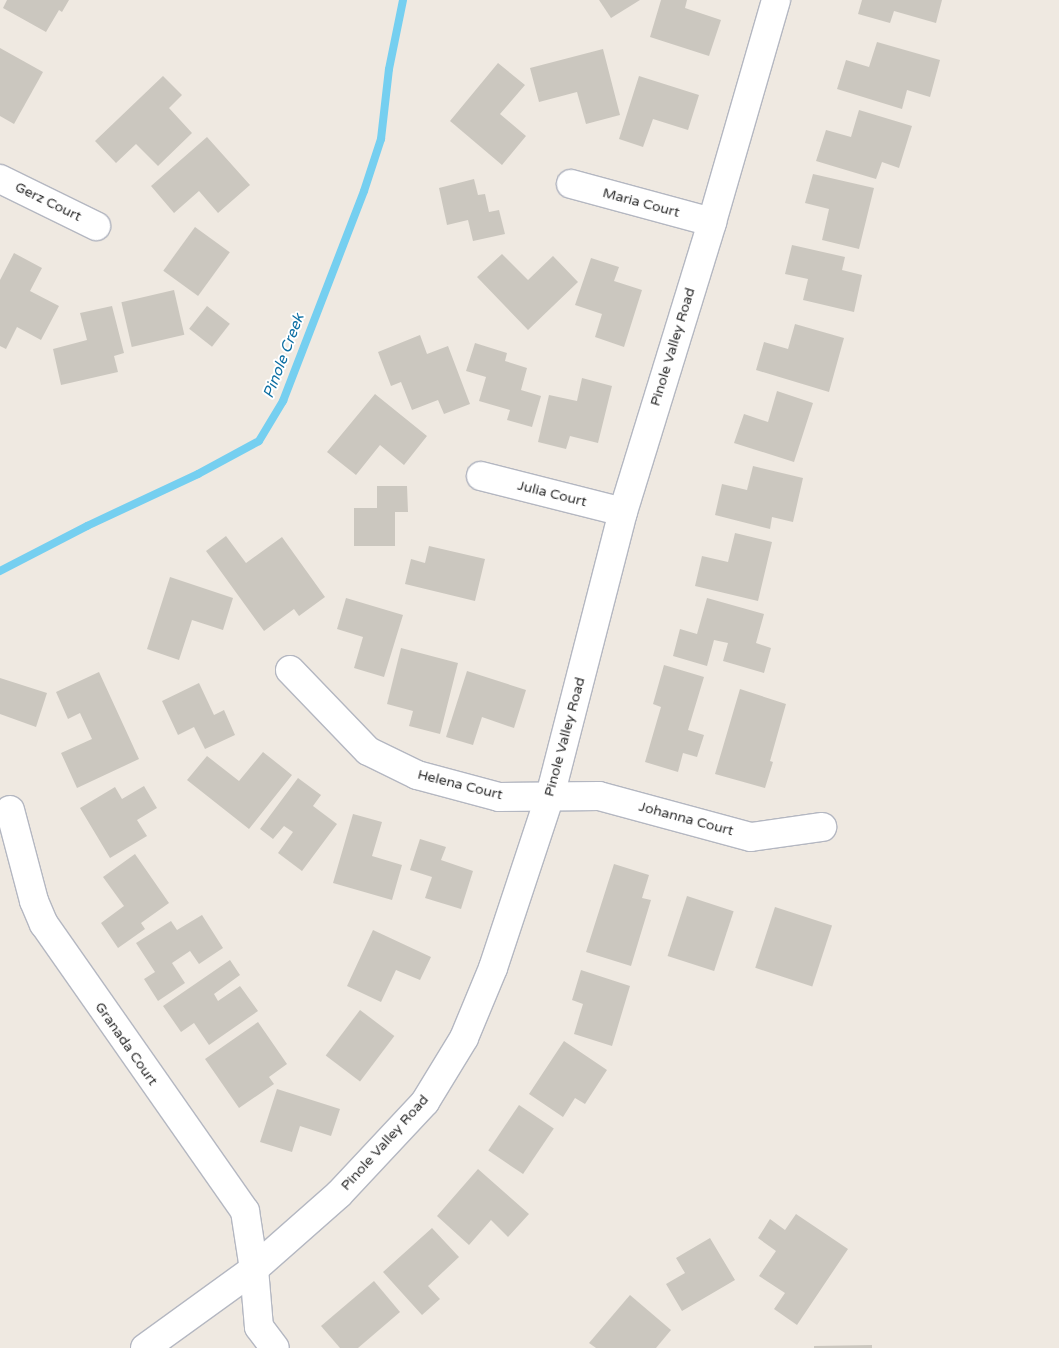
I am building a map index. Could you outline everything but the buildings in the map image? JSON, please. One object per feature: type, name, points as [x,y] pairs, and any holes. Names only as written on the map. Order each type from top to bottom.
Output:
[{"type":"street","name":"Pinole Valley Road","points":[[144,1348],[254,1269],[339,1194],[425,1102],[464,1038],[493,968],[550,796],[623,512],[712,222],[776,0]]},
{"type":"street","name":"Gerz Court","points":[[0,179],[96,226]]},
{"type":"street","name":"Maria Court","points":[[571,184],[712,222]]},
{"type":"street","name":"Julia Court","points":[[481,476],[623,512]]},
{"type":"street","name":"Helena Court","points":[[290,670],[368,751],[417,775],[499,797],[550,796]]},
{"type":"street","name":"Johanna Court","points":[[550,796],[599,796],[751,837],[822,827]]},
{"type":"street","name":"Granada Court","points":[[10,810],[34,901],[44,924],[245,1211],[254,1269],[259,1327],[275,1348]]},
{"type":"waterway","name":"Pinole Creek","points":[[0,571],[87,526],[198,474],[259,441],[283,401],[364,191],[381,139],[389,69],[403,0]]}]
